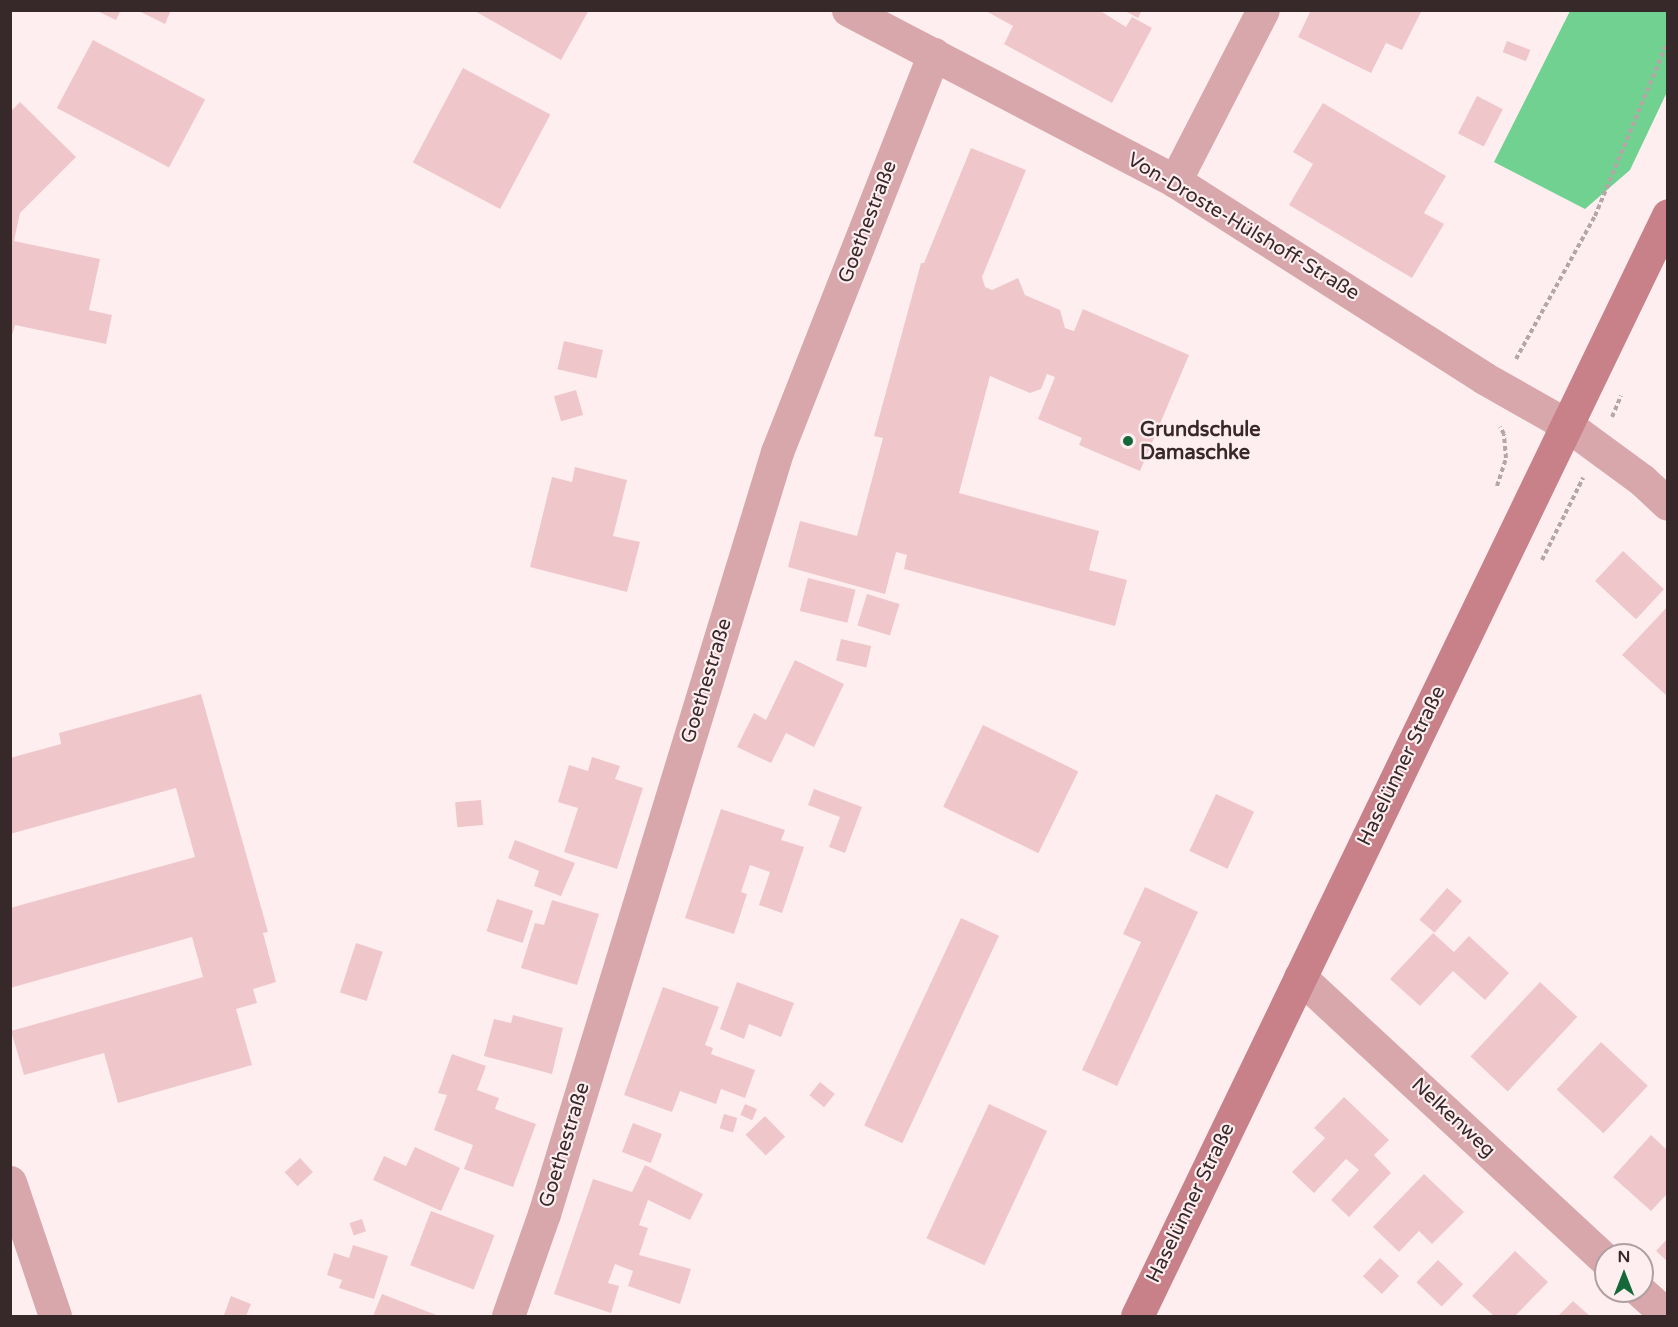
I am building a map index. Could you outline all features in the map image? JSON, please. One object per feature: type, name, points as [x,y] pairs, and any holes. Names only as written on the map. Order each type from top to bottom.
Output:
[{"type":"street","name":"Von-Droste-Hülshoff-Straße","points":[[848,10],[1175,181],[1484,378],[1567,425],[1642,480],[1668,504]]},
{"type":"street","points":[[1175,181],[1263,10]]},
{"type":"street","name":"Goethestraße","points":[[508,1317],[544,1214],[777,452],[934,54]]},
{"type":"street","name":"Haselünner Straße","points":[[1137,1317],[1668,215]]},
{"type":"street","name":"Nelkenweg","points":[[1300,977],[1594,1249]]},
{"type":"street","points":[[10,1182],[55,1317]]},
{"type":"street","points":[[1653,1303],[1668,1316]]},
{"type":"path","points":[[1519,354],[1595,216],[1668,41]]},
{"type":"green space","points":[[1570,11],[1667,11],[1667,92],[1630,170],[1585,209],[1494,162]]},
{"type":"building","points":[[95,10],[121,10],[116,20]]},
{"type":"building","points":[[137,10],[171,10],[165,24]]},
{"type":"building","points":[[473,10],[589,10],[561,60]]},
{"type":"building","points":[[984,10],[1099,10],[1126,27],[1132,17],[1152,28],[1112,103],[1004,44],[1013,26]]},
{"type":"building","points":[[1123,10],[1142,10],[1138,18]]},
{"type":"building","points":[[1311,10],[1422,10],[1402,50],[1386,43],[1371,73],[1298,37]]},
{"type":"building","points":[[93,40],[205,100],[169,168],[57,108]]},
{"type":"building","points":[[1507,41],[1530,50],[1526,61],[1503,52]]},
{"type":"building","points":[[463,68],[550,114],[500,209],[413,162]]},
{"type":"building","points":[[1477,96],[1503,109],[1484,147],[1458,133]]},
{"type":"building","points":[[20,102],[76,157],[20,213],[14,241],[100,259],[89,310],[112,315],[106,344],[15,325],[10,342],[10,112]]},
{"type":"building","points":[[1323,103],[1446,176],[1424,213],[1444,224],[1412,278],[1289,205],[1313,164],[1293,152]]},
{"type":"building","name":"Grundschule Damaschke","points":[[971,148],[1026,170],[982,277],[985,287],[992,290],[1018,278],[1025,295],[1060,310],[1065,328],[1074,331],[1083,309],[1189,355],[1140,471],[1079,445],[1082,438],[1038,419],[1055,377],[1047,374],[1041,389],[1030,393],[990,376],[959,493],[1099,531],[1089,570],[1127,580],[1115,626],[904,569],[907,555],[896,552],[885,594],[788,567],[800,521],[857,536],[883,438],[874,436],[921,263],[924,263]]},
{"type":"building","points":[[564,341],[603,350],[596,378],[557,369]]},
{"type":"building","points":[[576,390],[583,415],[561,421],[554,396]]},
{"type":"building","points":[[575,467],[627,480],[613,536],[640,542],[627,592],[530,567],[552,477],[572,482]]},
{"type":"building","points":[[1623,551],[1664,589],[1636,619],[1595,581]]},
{"type":"building","points":[[808,578],[856,590],[847,623],[800,611]]},
{"type":"building","points":[[867,594],[900,604],[890,635],[857,626]]},
{"type":"building","points":[[1668,606],[1668,697],[1622,655]]},
{"type":"building","points":[[841,639],[871,646],[866,667],[836,660]]},
{"type":"building","points":[[795,660],[844,684],[814,747],[786,733],[771,763],[737,747],[754,713],[766,720]]},
{"type":"building","points":[[201,694],[268,932],[263,933],[276,982],[253,989],[257,1003],[236,1009],[252,1065],[118,1103],[104,1053],[24,1075],[11,1031],[203,977],[192,937],[10,988],[10,908],[195,857],[176,788],[10,834],[10,758],[61,744],[59,733]]},
{"type":"building","points":[[983,725],[1078,771],[1038,853],[943,807]]},
{"type":"building","points":[[592,757],[620,766],[615,779],[643,788],[617,869],[564,852],[578,808],[558,802],[569,765],[588,771]]},
{"type":"building","points":[[814,789],[862,807],[845,853],[829,847],[840,817],[808,805]]},
{"type":"building","points":[[1216,794],[1254,812],[1227,869],[1189,851]]},
{"type":"building","points":[[481,800],[483,825],[457,827],[455,802]]},
{"type":"building","points":[[721,809],[785,830],[781,840],[804,847],[782,913],[759,905],[770,872],[750,865],[741,892],[747,894],[734,934],[685,918]]},
{"type":"building","points":[[515,840],[575,863],[561,896],[534,886],[539,871],[508,858]]},
{"type":"building","points":[[1145,887],[1198,912],[1117,1086],[1082,1070],[1141,942],[1123,934]]},
{"type":"building","points":[[1447,888],[1462,901],[1435,933],[1419,920]]},
{"type":"building","points":[[497,899],[533,911],[523,943],[486,931]]},
{"type":"building","points":[[552,900],[599,914],[577,985],[521,968],[535,923],[544,925]]},
{"type":"building","points":[[961,918],[999,936],[902,1143],[864,1126]]},
{"type":"building","points":[[1433,933],[1454,952],[1469,936],[1509,973],[1485,1000],[1453,971],[1420,1006],[1390,979]]},
{"type":"building","points":[[356,943],[383,952],[367,1001],[340,992]]},
{"type":"building","points":[[737,982],[794,1003],[781,1037],[749,1024],[744,1039],[720,1029]]},
{"type":"building","points":[[1540,982],[1577,1017],[1508,1091],[1470,1057]]},
{"type":"building","points":[[663,987],[719,1007],[705,1045],[713,1048],[711,1054],[755,1070],[745,1098],[721,1089],[716,1104],[680,1091],[672,1112],[624,1095]]},
{"type":"building","points":[[513,1015],[563,1028],[552,1074],[484,1056],[494,1019],[511,1023]]},
{"type":"building","points":[[1601,1042],[1648,1086],[1603,1133],[1557,1090]]},
{"type":"building","points":[[452,1054],[486,1066],[477,1090],[499,1098],[495,1109],[536,1124],[513,1187],[464,1169],[473,1145],[434,1130],[447,1095],[438,1093]]},
{"type":"building","points":[[820,1082],[835,1094],[824,1107],[809,1095]]},
{"type":"building","points":[[1344,1097],[1389,1140],[1374,1155],[1391,1173],[1349,1217],[1331,1200],[1359,1170],[1346,1159],[1314,1193],[1292,1172],[1325,1138],[1314,1128]]},
{"type":"building","points":[[745,1104],[757,1109],[752,1120],[740,1115]]},
{"type":"building","points":[[989,1104],[1047,1131],[984,1265],[926,1238]]},
{"type":"building","points":[[724,1114],[737,1118],[733,1132],[720,1128]]},
{"type":"building","points":[[765,1116],[785,1137],[766,1156],[746,1135]]},
{"type":"building","points":[[633,1123],[662,1134],[651,1163],[622,1152]]},
{"type":"building","points":[[1651,1135],[1668,1151],[1668,1193],[1651,1211],[1613,1177]]},
{"type":"building","points":[[415,1147],[460,1168],[441,1211],[373,1180],[384,1156],[406,1166]]},
{"type":"building","points":[[300,1158],[313,1172],[298,1186],[285,1172]]},
{"type":"building","points":[[645,1165],[703,1194],[690,1220],[648,1200],[639,1225],[648,1228],[639,1255],[691,1269],[680,1304],[628,1286],[633,1271],[615,1264],[608,1283],[619,1286],[611,1313],[554,1294],[593,1179],[632,1192]]},
{"type":"building","points":[[1424,1174],[1464,1212],[1432,1244],[1419,1231],[1399,1252],[1373,1227]]},
{"type":"building","points":[[431,1211],[494,1235],[474,1290],[410,1265]]},
{"type":"building","points":[[362,1219],[366,1231],[354,1235],[350,1223]]},
{"type":"building","points":[[1668,1238],[1668,1262],[1656,1251]]},
{"type":"building","points":[[353,1245],[388,1256],[374,1299],[339,1288],[342,1280],[327,1275],[334,1253],[349,1258]]},
{"type":"building","points":[[1515,1251],[1548,1282],[1515,1316],[1494,1316],[1472,1296]]},
{"type":"building","points":[[1380,1258],[1399,1276],[1382,1294],[1363,1276]]},
{"type":"building","points":[[1438,1260],[1463,1284],[1442,1307],[1416,1282]]},
{"type":"building","points":[[382,1294],[439,1316],[373,1316]]},
{"type":"building","points":[[231,1296],[251,1304],[246,1316],[224,1315]]},
{"type":"building","points":[[1573,1301],[1590,1316],[1558,1316]]},
{"type":"place","name":"Grundschule Damaschke","points":[[1128,441]]}]
